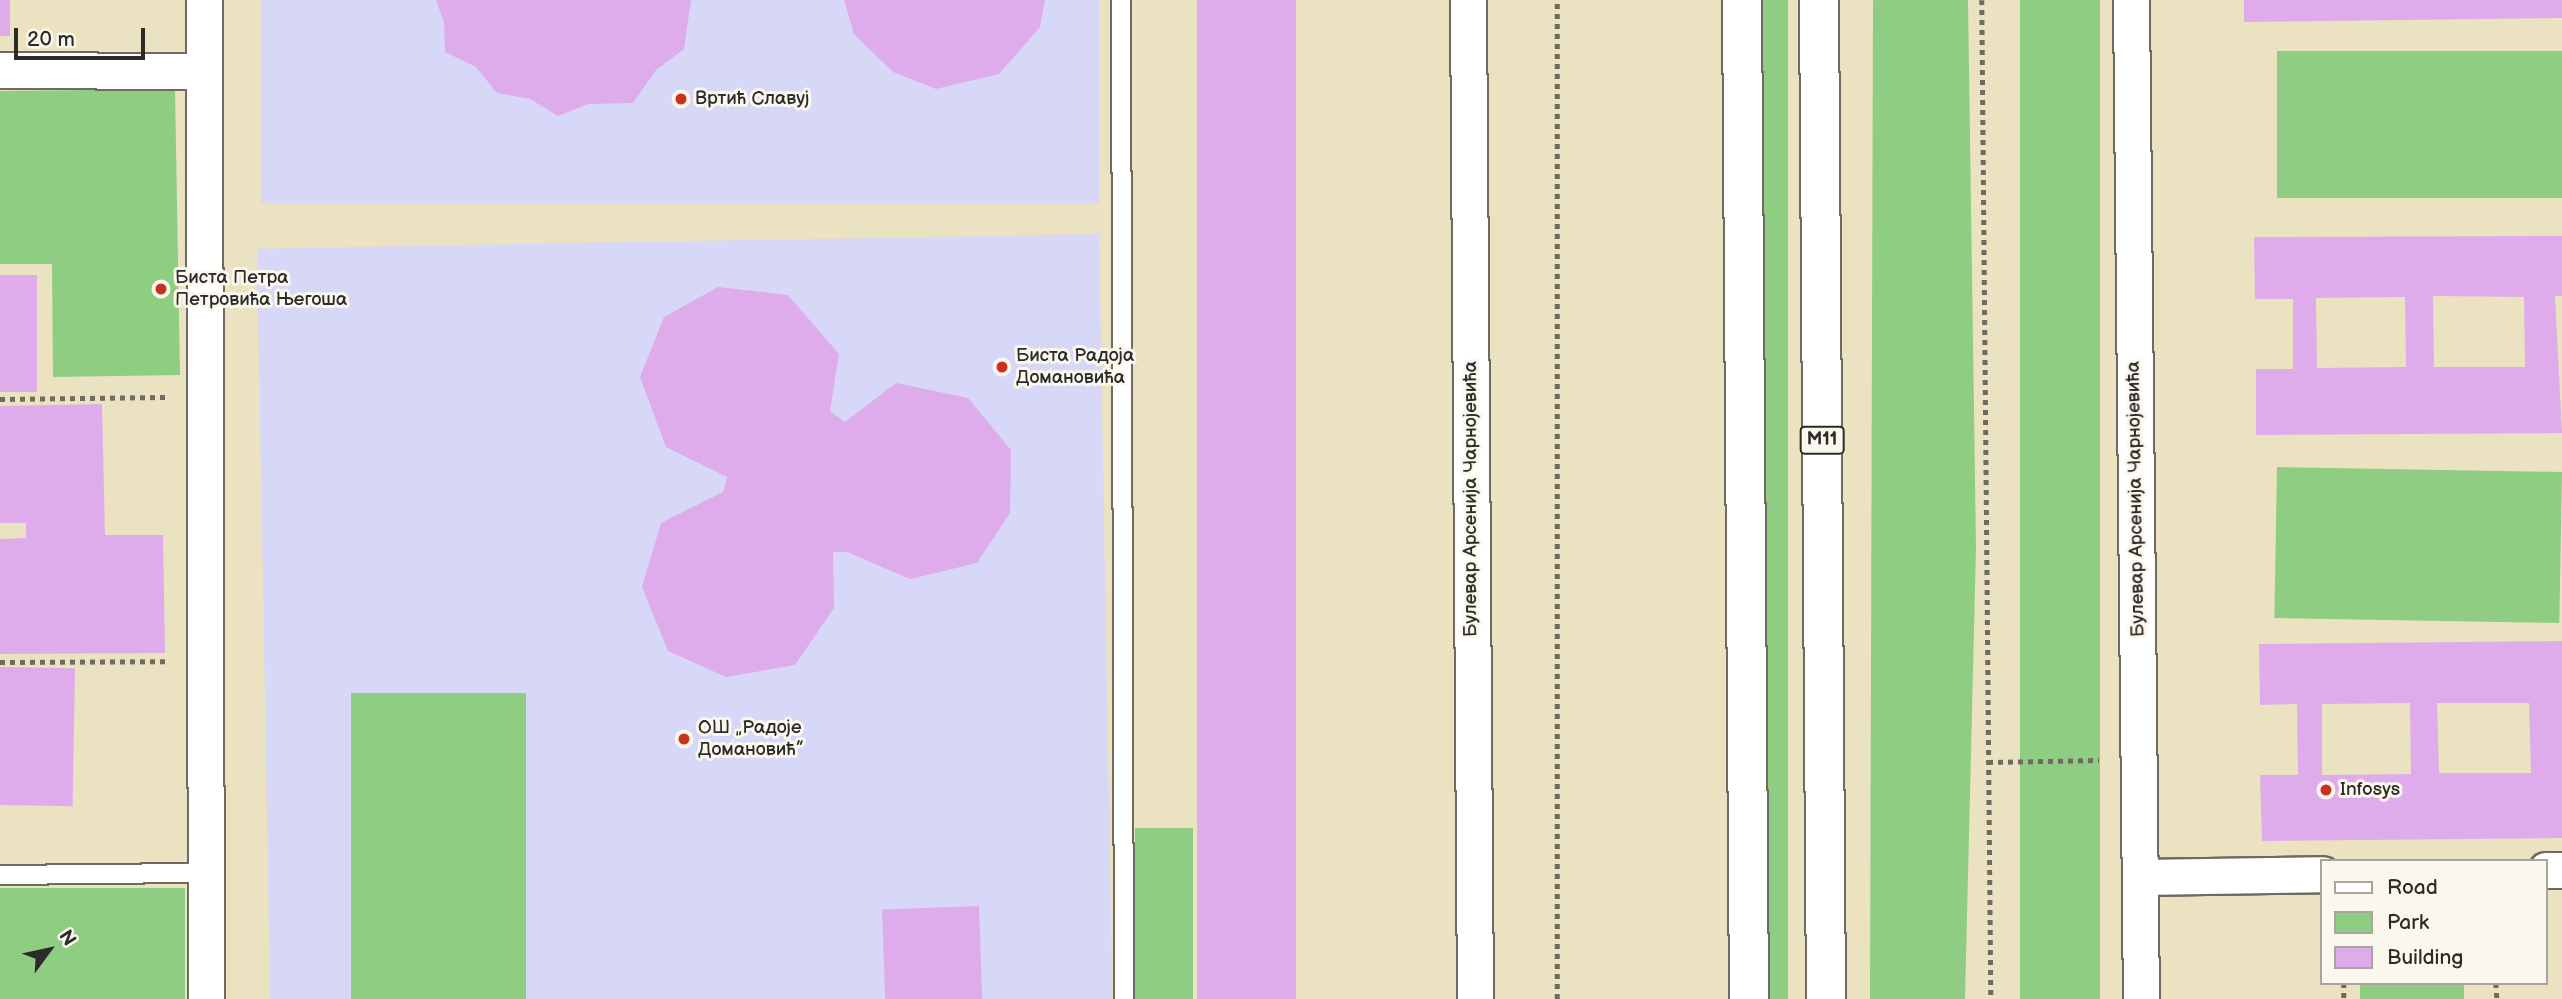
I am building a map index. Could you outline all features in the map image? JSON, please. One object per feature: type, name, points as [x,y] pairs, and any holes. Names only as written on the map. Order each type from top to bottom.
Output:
[{"type":"highway","points":[[1741,0],[1749,999]]},
{"type":"highway","name":"M11","points":[[1819,0],[1826,999]]},
{"type":"street","points":[[204,0],[206,999]]},
{"type":"street","name":"Булевар Арсенија Чарнојевића","points":[[1468,0],[1475,999]]},
{"type":"street","name":"Булевар Арсенија Чарнојевића","points":[[2131,0],[2141,999]]},
{"type":"street","points":[[0,71],[204,71]]},
{"type":"street","points":[[2140,877],[2320,874]]},
{"type":"lane","points":[[1121,0],[1124,999]]},
{"type":"lane","points":[[0,875],[205,873]]},
{"type":"path","points":[[1557,0],[1557,999]]},
{"type":"path","points":[[1982,0],[1990,999]]},
{"type":"path","points":[[0,399],[204,396]]},
{"type":"path","points":[[0,662],[205,661]]},
{"type":"path","points":[[1988,762],[2139,760]]},
{"type":"shaded area","name":"Вртић Славуј","points":[[261,0],[1099,0],[1099,203],[261,203]]},
{"type":"shaded area","name":"ОШ „Радоје Домановић”","points":[[1099,234],[1112,999],[270,999],[257,249]]},
{"type":"green space","points":[[1760,0],[1788,0],[1788,999],[1760,999]]},
{"type":"green space","points":[[1873,0],[1968,0],[1976,547],[1965,999],[1870,999]]},
{"type":"green space","points":[[2020,0],[2100,0],[2100,999],[2020,999]]},
{"type":"green space","points":[[2277,51],[2562,51],[2562,198],[2277,198]]},
{"type":"green space","points":[[175,89],[180,375],[53,377],[52,264],[0,264],[0,91]]},
{"type":"green space","points":[[2277,467],[2562,472],[2559,623],[2274,618]]},
{"type":"green space","points":[[351,693],[526,693],[526,999],[351,999]]},
{"type":"green space","points":[[1135,828],[1193,828],[1193,999],[1135,999]]},
{"type":"green space","points":[[0,888],[185,888],[185,999],[0,999]]},
{"type":"green space","points":[[2360,985],[2464,985],[2464,999],[2360,999]]},
{"type":"building","points":[[0,0],[10,0],[10,36],[0,36]]},
{"type":"building","points":[[436,0],[691,0],[684,49],[656,70],[633,103],[588,104],[558,116],[530,99],[497,93],[476,67],[445,52],[444,22]]},
{"type":"building","points":[[844,0],[1045,0],[1040,27],[999,74],[936,89],[893,72],[854,34]]},
{"type":"building","points":[[1197,0],[1296,0],[1296,999],[1197,999]]},
{"type":"building","points":[[2244,0],[2562,0],[2562,18],[2244,22]]},
{"type":"building","points":[[2562,236],[2562,296],[2555,296],[2562,433],[2256,435],[2256,369],[2293,369],[2293,299],[2255,299],[2254,237]],"holes":[[[2433,296],[2524,297],[2525,367],[2434,367]],[[2405,297],[2406,367],[2317,368],[2316,298]]]},
{"type":"building","points":[[0,275],[37,275],[37,392],[0,392]]},
{"type":"building","points":[[718,287],[788,295],[839,354],[830,411],[845,422],[896,383],[968,398],[1011,450],[1010,513],[977,563],[910,579],[847,552],[833,552],[834,608],[795,665],[726,677],[668,651],[642,587],[661,523],[723,492],[727,477],[666,447],[640,377],[664,317]]},
{"type":"building","points":[[102,404],[105,535],[163,535],[165,653],[0,654],[0,539],[26,538],[26,523],[0,523],[0,406]]},
{"type":"building","points":[[2562,641],[2562,838],[2262,841],[2260,775],[2298,775],[2297,704],[2260,705],[2259,644]],"holes":[[[2410,703],[2411,774],[2322,775],[2322,704]],[[2437,703],[2529,703],[2531,773],[2439,773]]]},
{"type":"building","points":[[0,667],[75,668],[73,806],[0,805]]},
{"type":"building","points":[[979,906],[982,999],[885,999],[882,909]]},
{"type":"place","name":"Вртић Славуј","points":[[681,99]]},
{"type":"place","name":"Биста Петра Петровића Његоша","points":[[161,289]]},
{"type":"place","name":"Биста Радоја Домановића","points":[[1002,367]]},
{"type":"place","name":"ОШ „Радоје Домановић”","points":[[684,739]]},
{"type":"place","name":"Infosys","points":[[2326,790]]}]
